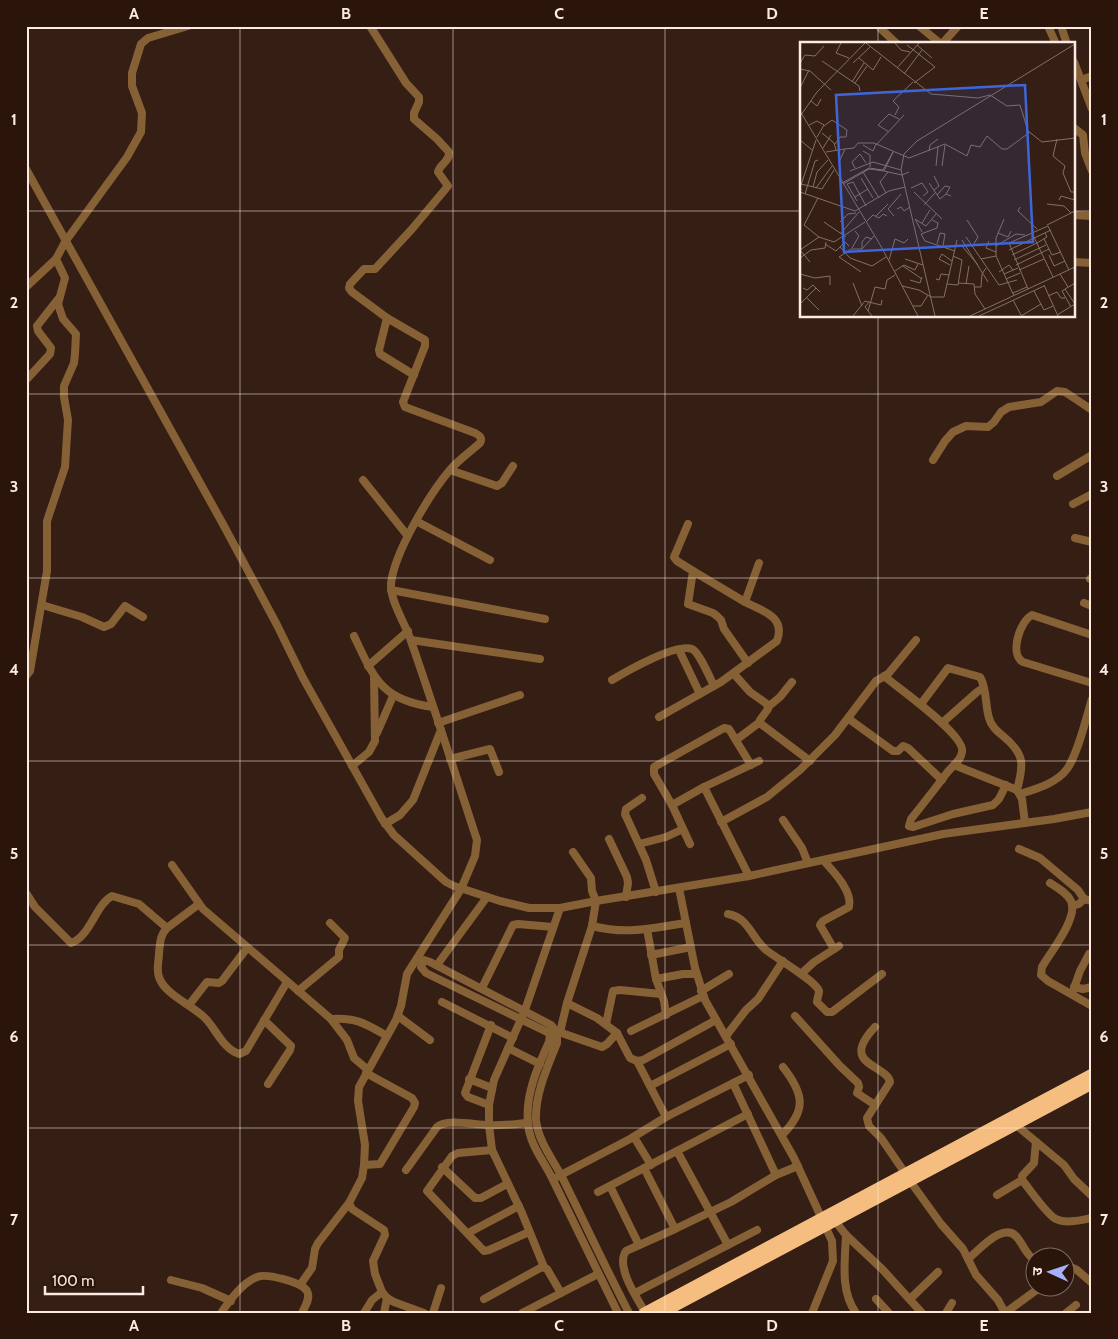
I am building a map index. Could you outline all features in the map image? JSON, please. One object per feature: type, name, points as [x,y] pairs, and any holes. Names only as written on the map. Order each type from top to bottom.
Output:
[{"type":"highway","points":[[662,1313],[1092,1074]]},
{"type":"highway","points":[[908,1177],[1016,1125],[1092,1084]]},
{"type":"highway","points":[[644,1312],[827,1222]]},
{"type":"street","points":[[26,287],[56,259],[66,242],[127,157],[141,132],[142,113],[132,86],[132,73],[141,44],[148,38],[188,26]]},
{"type":"street","points":[[300,1285],[312,1268],[315,1249],[318,1243],[349,1203],[362,1178],[365,1145],[358,1101],[359,1087],[398,1016],[407,974],[461,889],[475,856],[477,844],[408,631],[391,590],[393,576],[408,535],[416,521],[450,470],[480,443],[482,438],[475,432],[405,407],[403,402],[425,346],[424,340],[387,318],[352,292],[349,286],[364,269],[375,269],[446,189],[447,184],[438,172],[449,154],[437,139],[414,119],[419,97],[406,83],[370,26]]},
{"type":"street","points":[[919,26],[939,42]]},
{"type":"street","points":[[943,42],[958,26]]},
{"type":"street","points":[[1048,26],[1055,42]]},
{"type":"street","points":[[1061,26],[1066,42]]},
{"type":"street","points":[[881,29],[895,42]]},
{"type":"street","points":[[1076,67],[1092,109]]},
{"type":"street","points":[[1081,80],[1092,76]]},
{"type":"street","points":[[1076,129],[1083,134],[1085,153],[1092,172]]},
{"type":"street","points":[[26,170],[241,558],[303,678],[386,824],[394,835],[446,882],[461,889],[529,908],[560,908],[749,876],[943,834],[1092,812]]},
{"type":"street","points":[[1076,215],[1092,216]]},
{"type":"street","points":[[26,380],[50,354],[51,348],[38,331],[37,326],[58,298],[65,278],[56,259]]},
{"type":"street","points":[[1076,262],[1092,263]]},
{"type":"street","points":[[26,676],[30,670],[48,571],[47,521],[65,467],[68,420],[64,386],[74,362],[77,339],[76,334],[59,310],[58,298]]},
{"type":"street","points":[[387,318],[379,350],[380,354],[414,375]]},
{"type":"street","points":[[933,460],[953,432],[966,426],[988,427],[994,422],[1000,412],[1008,407],[1041,402],[1057,392],[1065,392],[1092,410]]},
{"type":"street","points":[[1058,476],[1092,455]]},
{"type":"street","points":[[450,470],[497,486],[502,483],[513,466]]},
{"type":"street","points":[[363,480],[408,535]]},
{"type":"street","points":[[1073,504],[1092,494]]},
{"type":"street","points":[[416,521],[490,560]]},
{"type":"street","points":[[659,718],[734,674],[777,641],[779,629],[773,616],[745,602],[677,561],[674,557],[688,524]]},
{"type":"street","points":[[1074,538],[1092,542]]},
{"type":"street","points":[[745,602],[759,563]]},
{"type":"street","points":[[693,571],[688,604],[714,613],[721,620],[724,629],[748,663]]},
{"type":"street","points":[[391,590],[545,619]]},
{"type":"street","points":[[42,604],[104,627],[111,624],[124,606],[143,617]]},
{"type":"street","points":[[1092,635],[1032,615],[1023,624],[1016,652],[1019,659],[1023,662],[1092,683]]},
{"type":"street","points":[[368,666],[408,631]]},
{"type":"street","points":[[354,636],[374,676],[394,696],[409,703],[433,707]]},
{"type":"street","points":[[411,640],[540,659]]},
{"type":"street","points":[[721,822],[767,797],[810,761],[836,735],[876,681],[884,676],[916,640]]},
{"type":"street","points":[[612,680],[654,658],[680,650],[692,649],[714,686]]},
{"type":"street","points":[[680,650],[700,694]]},
{"type":"street","points":[[921,704],[945,672],[951,668],[980,677],[989,719],[992,725],[1012,743],[1021,759],[1022,772],[1019,792],[1025,823]]},
{"type":"street","points":[[734,674],[768,707]]},
{"type":"street","points":[[374,676],[376,734]]},
{"type":"street","points":[[884,676],[921,704],[962,745],[962,755],[911,819],[909,824],[911,826],[994,805],[1006,785]]},
{"type":"street","points":[[736,740],[760,722],[768,707],[780,697],[792,682]]},
{"type":"street","points":[[942,724],[983,688]]},
{"type":"street","points":[[352,766],[372,749],[376,734],[394,696]]},
{"type":"street","points":[[439,726],[520,696]]},
{"type":"street","points":[[954,765],[1019,792],[1038,789],[1067,770],[1092,699]]},
{"type":"street","points":[[849,719],[893,751],[898,751],[903,746],[908,748],[942,780]]},
{"type":"street","points":[[760,722],[810,761]]},
{"type":"street","points":[[386,824],[400,815],[413,800],[439,726]]},
{"type":"street","points":[[690,844],[672,805],[654,774],[654,767],[724,728],[729,729],[751,765]]},
{"type":"street","points":[[450,759],[490,749],[499,772]]},
{"type":"street","points":[[672,805],[704,787],[759,761]]},
{"type":"street","points":[[704,787],[749,876]]},
{"type":"street","points":[[642,798],[625,812],[625,816],[639,844],[656,892]]},
{"type":"street","points":[[783,820],[802,848],[808,863]]},
{"type":"street","points":[[639,844],[666,837],[683,829]]},
{"type":"street","points":[[609,839],[627,877],[626,897]]},
{"type":"street","points":[[1020,849],[1040,858],[1088,900],[1072,906]]},
{"type":"street","points":[[573,852],[591,878],[592,891],[596,901],[592,926],[558,1032],[557,1043],[543,1078],[536,1120],[540,1136],[629,1313]]},
{"type":"street","points":[[801,974],[814,962],[837,948],[820,926],[823,921],[849,907],[850,904],[842,883],[824,860]]},
{"type":"street","points":[[172,865],[198,904],[331,1019],[345,1037],[354,1058],[367,1072],[412,1098],[415,1103],[380,1164],[364,1165]]},
{"type":"street","points":[[1050,883],[1066,895],[1072,906],[1072,916],[1041,971],[1043,978],[1073,991],[1092,1006]]},
{"type":"street","points":[[679,888],[696,974],[702,994],[782,1136],[827,1222],[832,1241],[833,1261],[812,1313]]},
{"type":"street","points":[[26,893],[35,906],[71,943],[76,941],[112,896],[138,904],[167,928]]},
{"type":"street","points":[[437,965],[487,897]]},
{"type":"street","points":[[198,904],[163,932],[160,942],[158,975],[163,985],[207,1020],[225,1044],[233,1051],[239,1054],[249,1048],[287,982]]},
{"type":"street","points":[[560,908],[525,1010],[496,1074],[489,1104],[489,1125],[492,1150],[519,1206],[544,1267],[561,1293]]},
{"type":"street","points":[[728,914],[742,919],[764,948],[801,974],[818,991],[817,1002],[830,1012],[882,974]]},
{"type":"street","points":[[298,991],[339,956],[339,950],[345,938],[330,923]]},
{"type":"street","points":[[592,926],[624,932],[686,923]]},
{"type":"street","points":[[482,988],[513,925],[553,927]]},
{"type":"street","points":[[647,929],[656,979],[666,1015]]},
{"type":"street","points":[[652,954],[691,947]]},
{"type":"street","points":[[189,1005],[207,982],[218,983],[222,981],[247,948]]},
{"type":"street","points":[[1073,991],[1080,971],[1089,954]]},
{"type":"street","points":[[558,1032],[551,1025],[525,1010],[424,960],[421,967],[426,973],[547,1032],[558,1032],[602,1047],[618,1033]]},
{"type":"street","points":[[726,1036],[746,1010],[758,999],[783,961]]},
{"type":"street","points":[[656,979],[683,974],[696,974]]},
{"type":"street","points":[[631,1032],[666,1015],[702,994],[729,974]]},
{"type":"street","points":[[1073,991],[1092,987]]},
{"type":"street","points":[[606,1024],[613,991],[661,994]]},
{"type":"street","points":[[442,1002],[491,1025],[513,1038]]},
{"type":"street","points":[[567,1003],[592,1015],[618,1033],[630,1058],[637,1062],[666,1118]]},
{"type":"street","points":[[398,1016],[430,1040]]},
{"type":"street","points":[[796,1016],[845,1072],[858,1082],[857,1093],[875,1105]]},
{"type":"street","points":[[331,1019],[348,1018],[360,1021],[387,1036]]},
{"type":"street","points":[[264,1020],[291,1046],[268,1084]]},
{"type":"street","points":[[637,1062],[716,1020]]},
{"type":"street","points":[[489,1104],[466,1096],[466,1087],[491,1025]]},
{"type":"street","points":[[875,1027],[865,1038],[862,1053],[867,1063],[887,1075],[890,1082],[867,1118],[869,1126],[881,1138],[941,1224],[963,1249],[976,1275],[993,1294],[1005,1313],[1028,1296]]},
{"type":"street","points":[[547,1032],[550,1042],[540,1064],[527,1109],[532,1140],[618,1313]]},
{"type":"street","points":[[650,1086],[730,1044]]},
{"type":"street","points":[[508,1048],[540,1064]]},
{"type":"street","points":[[782,1136],[800,1111],[801,1104],[797,1085],[783,1067]]},
{"type":"street","points":[[552,1179],[748,1075]]},
{"type":"street","points":[[469,1078],[492,1088]]},
{"type":"street","points":[[733,1083],[776,1175]]},
{"type":"street","points":[[598,1192],[748,1114]]},
{"type":"street","points":[[406,1170],[439,1125],[528,1123]]},
{"type":"street","points":[[1016,1125],[1064,1165],[1074,1179],[1092,1196]]},
{"type":"street","points":[[634,1137],[676,1229]]},
{"type":"street","points":[[997,1195],[1022,1180],[1022,1176],[1034,1163],[1036,1142]]},
{"type":"street","points":[[492,1150],[455,1154],[442,1167],[427,1191],[481,1249],[486,1251],[529,1232]]},
{"type":"street","points":[[677,1151],[728,1245]]},
{"type":"street","points":[[644,1312],[624,1272],[623,1260],[626,1251],[731,1202],[776,1175],[798,1166]]},
{"type":"street","points":[[442,1167],[475,1198],[481,1198],[507,1184]]},
{"type":"street","points":[[1022,1180],[1056,1219],[1066,1221],[1092,1218]]},
{"type":"street","points":[[610,1186],[639,1245]]},
{"type":"street","points":[[349,1203],[352,1209],[384,1230],[385,1235],[373,1261],[375,1274],[384,1295],[384,1313]]},
{"type":"street","points":[[468,1233],[519,1206]]},
{"type":"street","points":[[827,1222],[846,1235],[883,1270],[922,1313]]},
{"type":"street","points":[[635,1293],[757,1230]]},
{"type":"street","points":[[968,1259],[998,1234],[1011,1232],[1016,1234],[1026,1253]]},
{"type":"street","points":[[846,1235],[846,1294],[856,1313]]},
{"type":"street","points":[[484,1299],[544,1267]]},
{"type":"street","points":[[1076,1270],[1092,1283]]},
{"type":"street","points":[[910,1299],[938,1272]]},
{"type":"street","points":[[522,1313],[598,1274]]},
{"type":"street","points":[[222,1313],[245,1284],[260,1276],[271,1276],[300,1285],[306,1289],[308,1295],[302,1313]]},
{"type":"street","points":[[171,1280],[202,1288],[231,1301]]},
{"type":"street","points":[[433,1313],[440,1288]]},
{"type":"street","points":[[364,1313],[372,1300],[384,1295],[424,1313]]},
{"type":"street","points":[[876,1299],[888,1313]]},
{"type":"street","points":[[946,1313],[952,1303]]},
{"type":"street","points":[[1066,1313],[1076,1305]]}]
